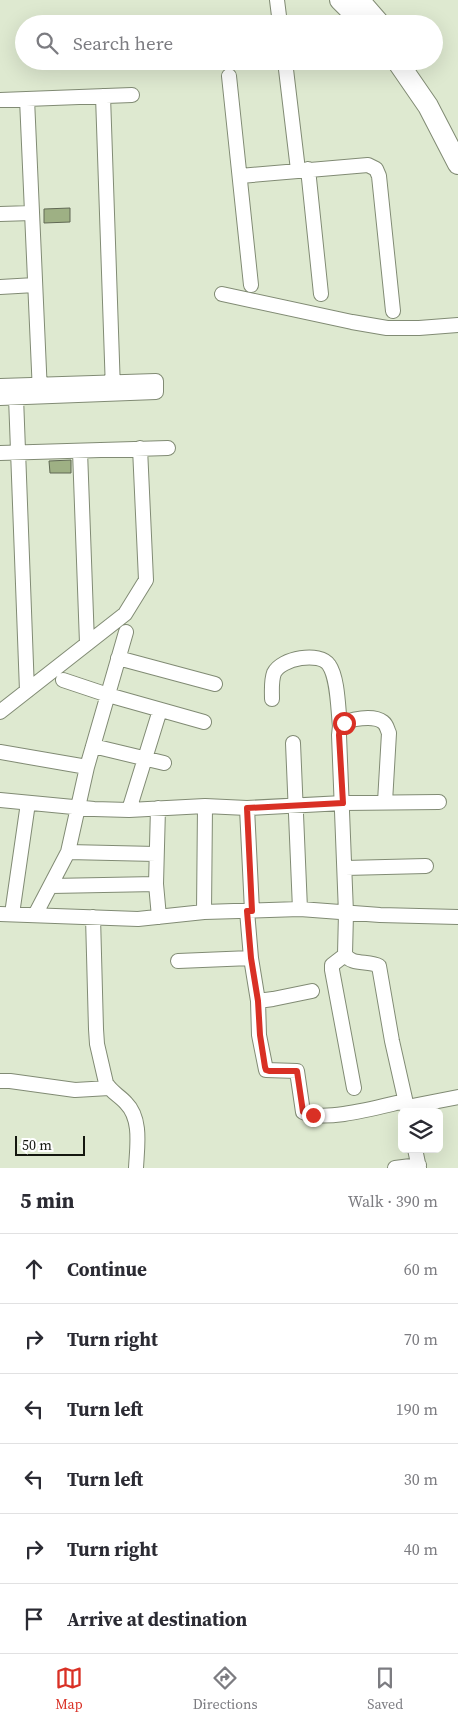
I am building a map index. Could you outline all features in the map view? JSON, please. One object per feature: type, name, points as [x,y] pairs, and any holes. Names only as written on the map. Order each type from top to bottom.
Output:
[{"type":"highway","points":[[340,0],[355,15]]},
{"type":"highway","points":[[359,0],[372,15]]},
{"type":"highway","points":[[403,70],[428,106],[458,164]]},
{"type":"highway","points":[[416,70],[434,96],[458,139]]},
{"type":"street","points":[[277,0],[279,15]]},
{"type":"street","points":[[286,70],[321,294]]},
{"type":"street","points":[[229,76],[251,285]]},
{"type":"street","points":[[0,100],[132,95]]},
{"type":"street","points":[[0,386],[40,391],[113,388],[103,96]]},
{"type":"street","points":[[28,99],[40,391]]},
{"type":"street","points":[[240,176],[368,165],[376,169],[379,176],[393,311]]},
{"type":"street","points":[[0,214],[32,213]]},
{"type":"street","points":[[0,286],[35,285]]},
{"type":"street","points":[[222,294],[386,328],[458,325]]},
{"type":"street","points":[[0,398],[16,397],[40,391]]},
{"type":"street","points":[[16,397],[26,691]]},
{"type":"street","points":[[0,712],[125,614],[146,580],[140,448]]},
{"type":"street","points":[[0,453],[168,448]]},
{"type":"street","points":[[80,451],[87,643]]},
{"type":"street","points":[[34,915],[68,852],[87,767],[126,632]]},
{"type":"street","points":[[272,700],[272,682],[275,671],[281,665],[311,656],[323,659],[330,665],[335,681],[340,726],[346,913],[345,955]]},
{"type":"street","points":[[118,658],[215,684]]},
{"type":"street","points":[[63,680],[108,695],[204,722]]},
{"type":"street","points":[[129,810],[160,710]]},
{"type":"street","points":[[340,726],[352,720],[365,718],[378,720],[386,726],[389,733],[385,802]]},
{"type":"street","points":[[294,743],[300,909]]},
{"type":"street","points":[[93,746],[164,763]]},
{"type":"street","points":[[0,752],[87,767]]},
{"type":"street","points":[[0,800],[78,808],[129,810],[205,806],[247,808],[343,803],[439,802]]},
{"type":"street","points":[[28,803],[6,914],[138,919],[204,912],[300,909],[346,913],[458,917]]},
{"type":"street","points":[[204,912],[205,806]]},
{"type":"street","points":[[158,808],[156,884],[159,917]]},
{"type":"street","points":[[247,808],[251,958],[266,1070],[297,1071],[303,1112],[313,1115],[327,1116],[458,1097]]},
{"type":"street","points":[[68,852],[156,854]]},
{"type":"street","points":[[345,868],[426,866]]},
{"type":"street","points":[[51,886],[156,884]]},
{"type":"street","points":[[93,918],[97,1044],[106,1083],[109,1088],[128,1104],[134,1115],[137,1140],[136,1168]]},
{"type":"street","points":[[345,955],[332,965],[332,970],[354,1088]]},
{"type":"street","points":[[345,955],[351,960],[373,963],[379,966],[406,1106]]},
{"type":"street","points":[[178,961],[251,958]]},
{"type":"street","points":[[258,1001],[312,991]]},
{"type":"street","points":[[0,1081],[75,1090],[109,1088]]},
{"type":"street","points":[[395,1168],[419,1166],[417,1153]]},
{"type":"building","points":[[70,208],[70,222],[44,223],[44,209]]},
{"type":"building","points":[[71,460],[71,473],[50,473],[49,461]]},
{"type":"route","points":[[313,1115],[303,1112],[301,1107],[299,1074],[297,1071],[269,1071],[265,1067],[247,911],[252,911],[247,808],[343,803],[339,735],[340,726],[344,723]]}]
